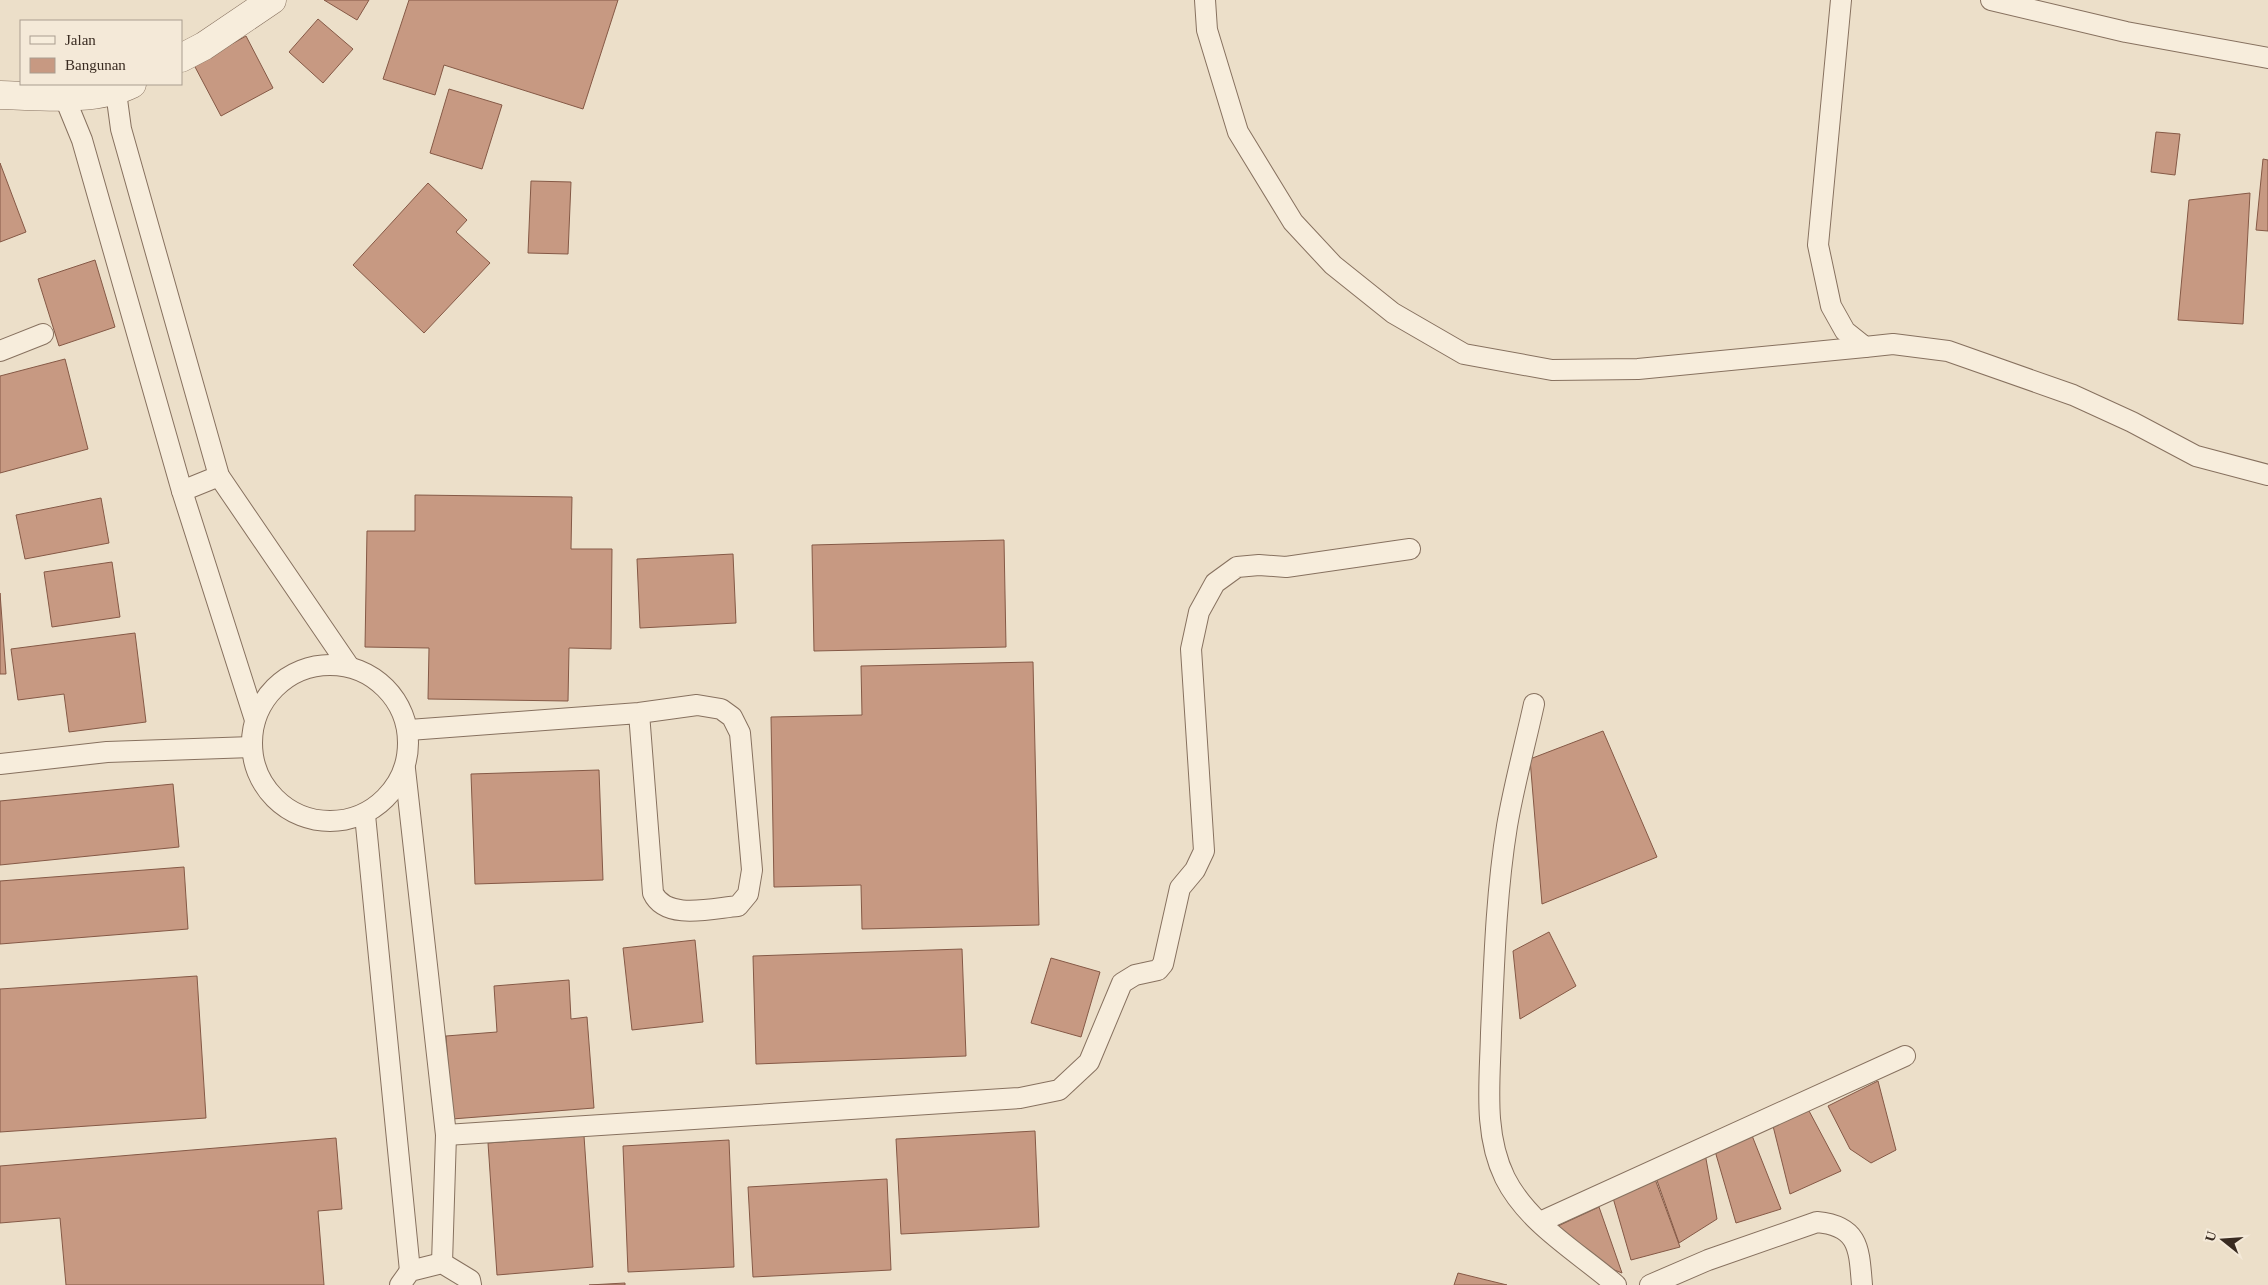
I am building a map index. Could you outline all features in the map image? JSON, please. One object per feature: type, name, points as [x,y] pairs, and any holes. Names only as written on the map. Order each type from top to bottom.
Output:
[{"type":"street","points":[[182,57],[204,46],[272,0]]},
{"type":"street","points":[[0,95],[64,96],[124,88]]},
{"type":"lane","points":[[1205,0],[1207,30],[1238,132],[1293,222],[1332,265],[1394,314],[1464,354],[1552,370],[1619,369],[1893,344],[1948,350],[2073,395],[2132,422],[2196,456],[2268,475]]},
{"type":"lane","points":[[1841,0],[1818,245],[1831,306],[1844,331],[1865,347]]},
{"type":"lane","points":[[1991,0],[2126,32],[2268,58]]},
{"type":"lane","points":[[124,88],[121,129],[219,476],[348,665]]},
{"type":"lane","points":[[64,96],[82,140],[182,490],[255,720]]},
{"type":"lane","points":[[0,351],[43,334]]},
{"type":"lane","points":[[182,490],[219,476]]},
{"type":"lane","points":[[446,1135],[1020,1098],[1059,1090],[1089,1062],[1122,983],[1136,975],[1158,970],[1163,964],[1180,888],[1195,870],[1204,851],[1191,648],[1199,612],[1215,583],[1237,567],[1259,565],[1286,567],[1410,549]]},
{"type":"lane","points":[[405,769],[389,796],[365,815],[334,822],[304,818],[278,802],[259,777],[252,747],[255,720],[269,693],[291,674],[318,665],[348,665],[376,678],[398,700],[408,730],[405,769],[446,1135],[442,1263]]},
{"type":"lane","points":[[1534,704],[1507,826],[1502,874],[1494,974],[1490,1103],[1491,1139],[1500,1167],[1518,1198],[1540,1222],[1616,1285]]},
{"type":"lane","points":[[408,730],[639,713],[705,705],[721,709],[732,717],[738,725],[744,761],[752,870],[748,894],[738,906],[676,909],[665,907],[657,901],[653,893],[639,713]]},
{"type":"lane","points":[[0,764],[107,752],[252,747]]},
{"type":"lane","points":[[365,815],[405,1278],[442,1263]]},
{"type":"lane","points":[[1540,1222],[1905,1056]]},
{"type":"lane","points":[[1650,1285],[1708,1260],[1817,1222],[1836,1225],[1853,1239],[1858,1248],[1862,1285]]},
{"type":"lane","points":[[442,1263],[470,1280],[472,1285]]},
{"type":"building","points":[[324,0],[369,0],[357,20]]},
{"type":"building","points":[[409,0],[618,0],[583,109],[444,65],[435,95],[383,79]]},
{"type":"building","points":[[318,19],[353,49],[323,83],[289,52]]},
{"type":"building","points":[[246,36],[273,88],[221,116],[194,65]]},
{"type":"building","points":[[449,89],[502,105],[482,169],[430,153]]},
{"type":"building","points":[[2156,132],[2180,134],[2175,175],[2151,172]]},
{"type":"building","points":[[2263,159],[2268,160],[2268,231],[2256,230]]},
{"type":"building","points":[[0,163],[26,232],[0,242]]},
{"type":"building","points":[[531,181],[571,182],[568,254],[528,253]]},
{"type":"building","points":[[428,183],[467,220],[456,232],[490,263],[424,333],[353,265]]},
{"type":"building","points":[[2250,193],[2243,324],[2178,320],[2189,200]]},
{"type":"building","points":[[95,260],[115,327],[59,346],[38,279]]},
{"type":"building","points":[[65,359],[88,449],[0,473],[0,376]]},
{"type":"building","points":[[415,495],[572,497],[571,549],[612,549],[611,649],[569,648],[568,701],[428,699],[429,648],[365,647],[367,531],[415,531]]},
{"type":"building","points":[[101,498],[109,543],[25,559],[16,515]]},
{"type":"building","points":[[1004,540],[1006,647],[814,651],[812,545]]},
{"type":"building","points":[[733,554],[736,623],[640,628],[637,559]]},
{"type":"building","points":[[112,562],[120,617],[52,627],[44,572]]},
{"type":"building","points":[[0,593],[6,674],[0,674]]},
{"type":"building","points":[[135,633],[146,722],[69,732],[64,694],[18,700],[11,649]]},
{"type":"building","points":[[1033,662],[1039,925],[862,929],[861,885],[774,887],[771,717],[862,715],[861,666]]},
{"type":"building","points":[[1603,731],[1657,857],[1542,904],[1530,759]]},
{"type":"building","points":[[599,770],[603,880],[475,884],[471,774]]},
{"type":"building","points":[[173,784],[179,847],[0,865],[0,801]]},
{"type":"building","points":[[184,867],[188,929],[0,944],[0,881]]},
{"type":"building","points":[[1549,932],[1576,986],[1520,1019],[1513,951]]},
{"type":"building","points":[[695,940],[703,1022],[632,1030],[623,948]]},
{"type":"building","points":[[962,949],[966,1056],[756,1064],[753,956]]},
{"type":"building","points":[[1051,958],[1100,972],[1081,1037],[1031,1023]]},
{"type":"building","points":[[197,976],[206,1118],[0,1132],[0,989]]},
{"type":"building","points":[[569,980],[571,1019],[587,1017],[594,1108],[452,1119],[446,1036],[497,1032],[494,986]]},
{"type":"building","points":[[1878,1081],[1896,1150],[1871,1163],[1850,1149],[1828,1106]]},
{"type":"building","points":[[1808,1109],[1841,1171],[1790,1194],[1773,1126]]},
{"type":"building","points":[[1035,1131],[1039,1227],[901,1234],[896,1139]]},
{"type":"building","points":[[1751,1133],[1781,1209],[1736,1223],[1715,1151]]},
{"type":"building","points":[[584,1136],[593,1267],[497,1275],[488,1143]]},
{"type":"building","points":[[336,1138],[342,1209],[318,1211],[324,1285],[66,1285],[60,1218],[0,1223],[0,1166]]},
{"type":"building","points":[[729,1140],[734,1267],[628,1272],[623,1146]]},
{"type":"building","points":[[1704,1148],[1717,1219],[1679,1243],[1654,1172]]},
{"type":"building","points":[[887,1179],[891,1270],[753,1277],[748,1187]]},
{"type":"building","points":[[1655,1179],[1680,1247],[1631,1260],[1611,1191]]},
{"type":"building","points":[[1599,1207],[1622,1273],[1589,1260],[1558,1226]]},
{"type":"building","points":[[1458,1273],[1507,1285],[1454,1285]]},
{"type":"building","points":[[625,1283],[625,1285],[589,1285]]}]
